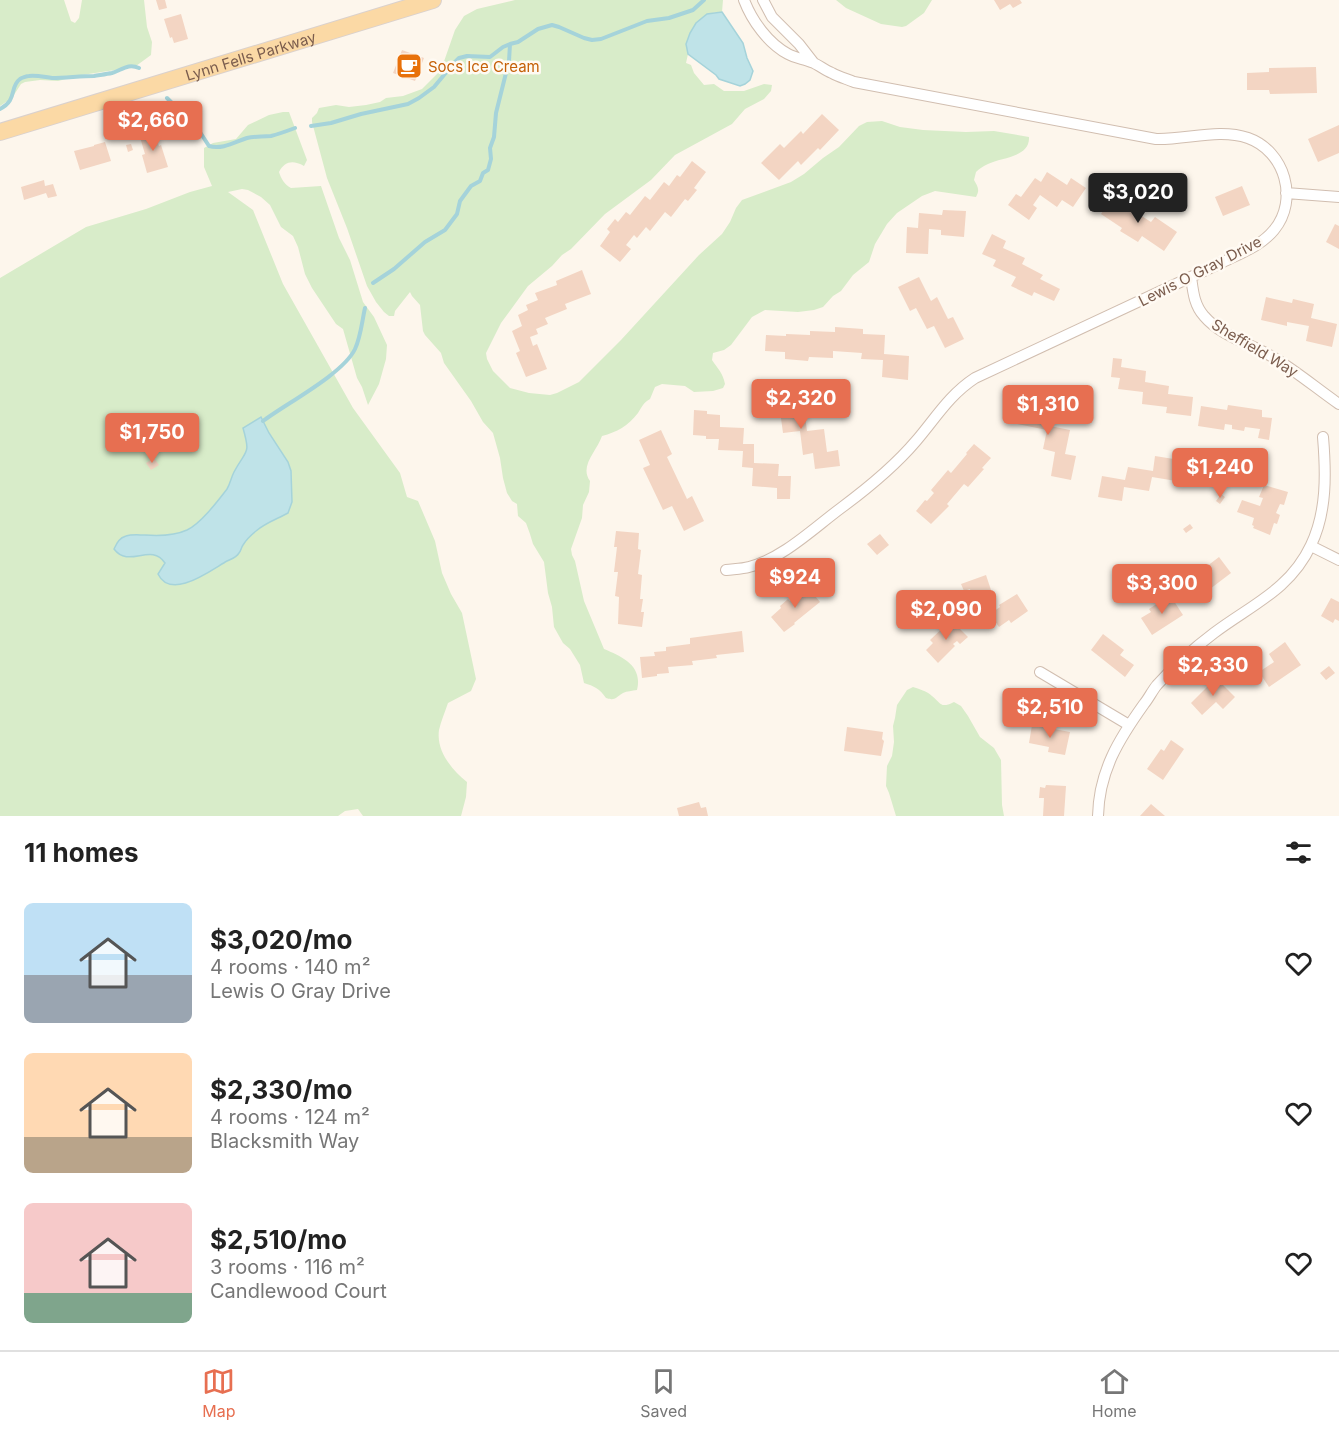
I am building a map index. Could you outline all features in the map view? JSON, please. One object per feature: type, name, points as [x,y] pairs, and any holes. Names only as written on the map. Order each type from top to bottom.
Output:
[{"type":"main road","name":"Lynn Fells Parkway","points":[[0,132],[434,0]]},
{"type":"street","name":"Lewis O Gray Drive","points":[[726,570],[750,567],[773,557],[817,528],[864,492],[915,442],[953,395],[967,383],[1256,245],[1275,228],[1286,203],[1284,178],[1275,157],[1260,143],[1239,135],[1214,134],[1156,139],[854,82],[831,73],[813,62],[790,55],[772,41],[754,21],[744,0]]},
{"type":"street","name":"Lewis O Gray Drive","points":[[763,0],[772,17],[813,62]]},
{"type":"street","points":[[1286,193],[1339,197]]},
{"type":"street","name":"Sheffield Way","points":[[1191,277],[1195,302],[1204,316],[1217,328],[1281,363],[1339,404]]},
{"type":"street","points":[[1098,816],[1099,797],[1104,776],[1113,753],[1129,724],[1156,687],[1182,660],[1214,633],[1282,586],[1298,567],[1311,546],[1324,499],[1323,437]]},
{"type":"street","points":[[1311,546],[1339,560]]},
{"type":"street","points":[[1040,672],[1129,724]]},
{"type":"green space","points":[[0,0],[64,0],[71,21],[75,23],[79,18],[82,0],[144,0],[147,27],[152,42],[151,55],[136,66],[128,68],[58,81],[25,82],[21,84],[12,98],[0,106]]},
{"type":"green space","points":[[515,0],[723,0],[722,12],[712,13],[696,23],[690,33],[686,44],[688,54],[686,63],[691,65],[694,73],[704,85],[714,84],[724,91],[744,91],[764,84],[772,85],[771,91],[764,99],[745,109],[732,124],[675,155],[651,180],[605,214],[571,249],[528,286],[501,323],[486,353],[493,371],[510,388],[550,395],[579,382],[699,255],[722,234],[742,200],[791,182],[804,174],[839,147],[859,126],[867,122],[882,121],[900,127],[923,130],[994,131],[1029,137],[1028,144],[1020,153],[988,164],[976,172],[974,180],[978,190],[976,197],[935,191],[922,196],[897,213],[875,244],[869,262],[853,275],[841,291],[823,307],[798,312],[765,310],[752,317],[731,345],[713,353],[712,360],[724,380],[723,388],[694,392],[685,386],[662,384],[655,387],[650,399],[630,422],[602,436],[588,464],[589,492],[583,505],[582,518],[571,549],[584,601],[604,649],[624,659],[637,675],[637,690],[625,692],[613,699],[606,698],[596,688],[584,683],[580,665],[554,627],[544,562],[533,544],[526,523],[518,516],[517,504],[507,493],[493,433],[483,422],[444,363],[441,353],[425,335],[420,305],[410,292],[395,311],[394,316],[389,316],[376,302],[367,286],[327,178],[312,122],[319,108],[336,105],[349,107],[366,105],[422,89],[441,70],[455,30],[464,16],[477,9]]},
{"type":"green space","points":[[836,0],[932,0],[924,13],[902,27],[881,24],[846,8]]},
{"type":"green space","points":[[289,112],[307,160],[304,166],[293,162],[287,164],[279,172],[281,177],[291,188],[321,186],[339,238],[350,260],[363,302],[374,317],[387,345],[386,359],[379,384],[368,405],[357,378],[343,329],[336,324],[312,288],[293,236],[281,227],[270,205],[261,197],[242,189],[228,192],[253,210],[283,284],[353,408],[400,473],[407,497],[418,501],[435,541],[442,573],[462,613],[476,679],[471,691],[448,703],[439,730],[440,745],[446,759],[467,782],[461,816],[363,816],[358,809],[345,811],[338,816],[0,816],[0,278],[86,227],[212,186],[204,167],[204,148],[213,143],[236,139],[248,125],[269,115]]},
{"type":"green space","points":[[913,687],[928,693],[941,704],[954,702],[961,706],[980,737],[994,748],[1001,760],[1004,816],[896,816],[886,786],[887,766],[892,756],[893,726],[897,705],[907,690]]},
{"type":"water","points":[[722,12],[743,43],[753,71],[750,80],[740,86],[719,79],[688,54],[686,44],[696,23],[707,14]]},
{"type":"water","points":[[261,417],[291,471],[292,502],[288,513],[260,528],[246,541],[235,557],[202,576],[181,584],[172,585],[164,582],[158,574],[165,563],[159,557],[147,555],[126,557],[114,549],[120,539],[126,536],[172,534],[187,530],[198,522],[227,489],[246,452],[247,443],[243,428]]},
{"type":"building","points":[[156,0],[165,0],[167,8],[159,10]]},
{"type":"building","points":[[994,0],[1020,0],[1022,3],[1013,8],[1010,4],[1000,10]]},
{"type":"building","points":[[181,14],[188,39],[174,43],[164,19]]},
{"type":"building","name":"Socs Ice Cream","points":[[402,50],[424,58],[415,81],[393,73]]},
{"type":"building","points":[[1316,67],[1317,93],[1270,94],[1269,90],[1247,90],[1247,73],[1269,72],[1269,68]]},
{"type":"building","points":[[822,114],[839,130],[820,150],[818,148],[801,165],[798,161],[779,180],[761,163],[780,144],[784,148],[801,131],[803,134]]},
{"type":"building","points":[[1339,125],[1339,153],[1318,162],[1308,139]]},
{"type":"building","points":[[154,130],[168,167],[147,173],[142,155],[145,154],[139,134]]},
{"type":"building","points":[[105,142],[111,161],[80,170],[74,151]]},
{"type":"building","points":[[131,144],[133,150],[128,152],[126,145]]},
{"type":"building","points":[[692,161],[706,172],[694,188],[697,190],[688,201],[685,199],[671,217],[665,212],[650,231],[646,227],[637,238],[634,235],[626,245],[631,249],[620,262],[600,246],[610,232],[607,229],[615,219],[618,222],[626,212],[630,215],[645,196],[650,200],[664,182],[669,186],[677,175],[680,177]]},
{"type":"building","points":[[1047,172],[1067,185],[1071,178],[1086,188],[1073,207],[1062,200],[1057,207],[1040,195],[1033,205],[1037,208],[1029,220],[1008,205],[1016,194],[1021,197],[1035,178],[1041,182]]},
{"type":"building","points":[[44,180],[45,186],[53,184],[57,196],[48,198],[46,193],[24,200],[21,187]]},
{"type":"building","points":[[1242,186],[1250,205],[1223,216],[1215,197]]},
{"type":"building","points":[[1115,194],[1136,208],[1134,211],[1151,222],[1155,217],[1177,232],[1164,251],[1142,236],[1138,242],[1120,231],[1122,228],[1101,214]]},
{"type":"building","points":[[943,210],[966,211],[964,237],[941,235],[941,230],[929,229],[928,254],[906,253],[907,227],[918,228],[919,213],[942,215]]},
{"type":"building","points":[[1335,224],[1339,226],[1339,249],[1326,242]]},
{"type":"building","points":[[992,234],[1006,241],[1003,248],[1025,258],[1022,264],[1043,275],[1040,279],[1060,289],[1054,301],[1034,292],[1032,296],[1011,286],[1016,277],[993,266],[996,260],[982,254]]},
{"type":"building","points":[[582,270],[591,294],[565,304],[567,309],[545,318],[548,324],[536,329],[538,334],[530,337],[533,346],[537,344],[547,369],[526,377],[516,353],[520,351],[512,331],[522,326],[518,315],[528,310],[526,305],[538,300],[535,293],[557,285],[556,281]]},
{"type":"building","points":[[919,277],[931,301],[937,297],[948,319],[953,317],[964,339],[945,348],[934,326],[927,329],[916,308],[910,311],[898,287]]},
{"type":"building","points":[[1266,297],[1292,303],[1293,299],[1314,304],[1311,318],[1337,324],[1332,347],[1306,341],[1309,326],[1287,322],[1287,326],[1261,320]]},
{"type":"building","points":[[835,327],[863,329],[863,334],[885,335],[884,354],[909,356],[908,380],[882,377],[883,360],[861,359],[862,353],[833,351],[833,358],[809,357],[808,361],[785,359],[785,352],[765,351],[766,335],[810,335],[810,331],[835,332]]},
{"type":"building","points":[[1113,358],[1122,359],[1121,367],[1146,371],[1145,382],[1169,386],[1168,394],[1193,397],[1191,416],[1166,413],[1167,407],[1142,404],[1143,392],[1118,389],[1120,378],[1111,377]]},
{"type":"building","points":[[783,388],[786,411],[804,408],[807,431],[824,429],[827,452],[838,450],[840,466],[815,469],[813,453],[803,455],[800,431],[783,433],[780,411],[765,413],[762,391]]},
{"type":"building","points":[[1017,400],[1054,408],[1050,426],[1070,430],[1065,454],[1076,456],[1071,480],[1051,476],[1055,452],[1043,449],[1047,430],[1012,423]]},
{"type":"building","points":[[1228,405],[1262,410],[1262,417],[1272,418],[1269,440],[1258,438],[1260,429],[1245,427],[1244,431],[1232,429],[1232,425],[1225,424],[1224,430],[1198,426],[1201,406],[1227,410]]},
{"type":"building","points":[[694,410],[720,415],[720,427],[744,428],[743,444],[754,444],[754,463],[779,464],[778,476],[791,476],[790,499],[777,499],[777,488],[752,486],[753,468],[742,467],[743,451],[718,450],[719,439],[706,439],[706,436],[693,435]]},
{"type":"building","points":[[661,430],[672,454],[667,457],[687,499],[692,496],[704,521],[684,531],[672,506],[663,510],[643,468],[650,465],[639,440]]},
{"type":"building","points":[[974,444],[991,458],[968,487],[964,484],[947,504],[949,506],[931,524],[916,511],[934,493],[931,490],[948,470],[951,473]]},
{"type":"building","points":[[1155,456],[1180,460],[1176,481],[1152,477],[1149,491],[1124,487],[1122,501],[1098,497],[1102,476],[1125,480],[1128,467],[1153,471]]},
{"type":"building","points":[[154,458],[159,465],[151,470],[146,463]]},
{"type":"building","points":[[1264,485],[1288,492],[1284,505],[1280,504],[1276,513],[1280,515],[1270,535],[1253,528],[1254,518],[1237,512],[1242,500],[1260,506],[1263,498],[1259,497]]},
{"type":"building","points":[[1221,494],[1225,497],[1220,504],[1216,501]]},
{"type":"building","points":[[1190,524],[1193,528],[1186,533],[1183,529]]},
{"type":"building","points":[[616,531],[639,533],[638,549],[641,550],[638,574],[642,575],[640,599],[643,599],[641,612],[644,612],[642,627],[618,624],[619,597],[615,596],[618,572],[614,572]]},
{"type":"building","points":[[880,534],[889,545],[877,555],[867,544]]},
{"type":"building","points":[[1219,557],[1231,573],[1206,592],[1189,570],[1197,564],[1202,570]]},
{"type":"building","points":[[986,575],[992,593],[973,599],[970,589],[964,591],[961,584]]},
{"type":"building","points":[[1120,582],[1125,587],[1119,593],[1114,587]]},
{"type":"building","points":[[807,586],[820,602],[784,632],[771,617],[788,599],[790,601]]},
{"type":"building","points":[[1017,594],[1028,611],[1011,623],[1009,620],[999,627],[990,614],[1000,607],[999,605]]},
{"type":"building","points":[[1170,595],[1183,615],[1152,635],[1141,618],[1151,612],[1149,609]]},
{"type":"building","points":[[1331,598],[1339,602],[1339,621],[1335,619],[1333,623],[1321,616]]},
{"type":"building","points":[[951,620],[968,637],[960,644],[957,641],[953,644],[955,646],[938,663],[926,650],[933,643],[930,640]]},
{"type":"building","points":[[742,631],[744,652],[716,655],[717,658],[692,661],[693,665],[668,667],[669,673],[642,678],[640,657],[655,656],[654,652],[666,651],[666,647],[690,644],[690,638]]},
{"type":"building","points":[[1103,634],[1124,650],[1120,655],[1134,665],[1125,677],[1091,650]]},
{"type":"building","points":[[1285,642],[1301,665],[1269,687],[1259,672],[1274,662],[1269,654]]},
{"type":"building","points":[[1329,666],[1335,673],[1326,680],[1320,673]]},
{"type":"building","points":[[1216,678],[1235,697],[1223,709],[1216,702],[1202,715],[1191,703]]},
{"type":"building","points":[[1032,725],[1070,732],[1065,755],[1048,752],[1049,747],[1029,743]]},
{"type":"building","points":[[847,727],[883,732],[881,756],[844,751]]},
{"type":"building","points":[[1171,740],[1184,749],[1163,780],[1147,769],[1161,749],[1164,751]]},
{"type":"building","points":[[1046,785],[1066,786],[1064,816],[1043,816],[1044,798],[1039,798],[1040,787],[1045,788]]},
{"type":"building","points":[[699,802],[701,808],[706,807],[708,816],[679,816],[677,808]]},
{"type":"building","points":[[1151,804],[1165,816],[1140,816]]},
{"type":"waterway","points":[[311,126],[408,104],[434,87],[459,58],[490,57],[503,47],[518,42],[538,29],[552,25],[584,38],[601,39],[647,21],[669,18],[693,10],[704,0]]},
{"type":"waterway","points":[[373,283],[394,269],[425,242],[445,230],[457,214],[460,201],[471,186],[480,181],[483,173],[488,170],[496,113],[509,61],[510,44]]},
{"type":"waterway","points":[[0,109],[9,102],[17,82],[26,77],[94,76],[128,67],[139,68]]},
{"type":"waterway","points":[[167,98],[198,129],[209,146],[224,146],[247,138],[271,136],[295,128]]},
{"type":"waterway","points":[[263,421],[314,388],[349,359],[357,344],[365,308]]},
{"type":"place","name":"Socs Ice Cream","points":[[409,66]]}]
